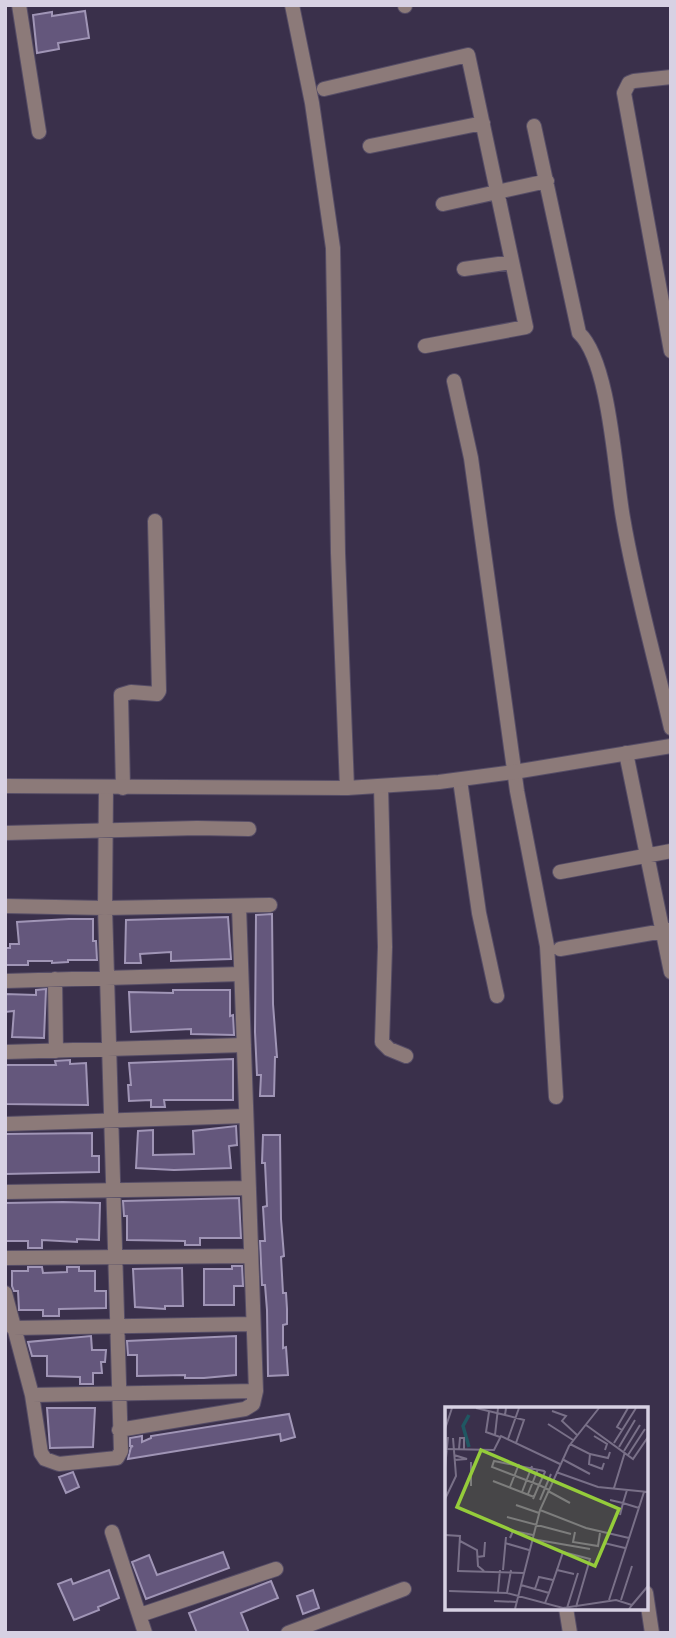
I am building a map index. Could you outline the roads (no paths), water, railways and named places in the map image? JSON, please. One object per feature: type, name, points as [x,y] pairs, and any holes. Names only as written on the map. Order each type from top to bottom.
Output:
[{"type":"street","points":[[19,5],[39,132]]},
{"type":"street","points":[[292,5],[312,103],[333,248],[338,539],[346,779]]},
{"type":"street","points":[[324,89],[468,55],[526,327],[425,346]]},
{"type":"street","points":[[671,77],[628,83],[624,93],[671,351]]},
{"type":"street","points":[[370,146],[483,123]]},
{"type":"street","points":[[534,126],[579,332],[588,341],[593,352],[604,392],[623,520],[671,728]]},
{"type":"street","points":[[443,204],[547,181]]},
{"type":"street","points":[[464,269],[512,262]]},
{"type":"street","points":[[454,381],[471,458],[514,773],[547,946],[556,1097]]},
{"type":"street","points":[[123,788],[121,695],[131,692],[157,694],[159,691],[155,521]]},
{"type":"street","points":[[5,786],[105,791],[123,788],[346,779],[381,797],[462,790],[514,773],[671,746]]},
{"type":"street","points":[[626,753],[646,855],[666,930],[671,972]]},
{"type":"street","points":[[462,790],[480,913],[497,996]]},
{"type":"street","points":[[5,1293],[32,1395],[41,1453],[50,1463],[117,1458],[121,1451],[105,908],[105,791]]},
{"type":"street","points":[[381,797],[384,947],[382,1042],[389,1049],[406,1056]]},
{"type":"street","points":[[5,833],[249,830]]},
{"type":"street","points":[[560,872],[671,851]]},
{"type":"street","points":[[5,906],[105,908],[270,905]]},
{"type":"street","points":[[119,1430],[245,1409],[253,1404],[256,1391],[239,906]]},
{"type":"street","points":[[560,949],[666,930]]},
{"type":"street","points":[[5,981],[241,974]]},
{"type":"street","points":[[55,979],[56,1051]]},
{"type":"street","points":[[5,1052],[244,1045]]},
{"type":"street","points":[[5,1124],[246,1116]]},
{"type":"street","points":[[5,1192],[249,1188]]},
{"type":"street","points":[[5,1258],[251,1256]]},
{"type":"street","points":[[13,1328],[253,1324]]},
{"type":"street","points":[[32,1395],[256,1391]]},
{"type":"street","points":[[113,1532],[145,1633]]},
{"type":"street","points":[[140,1615],[276,1569]]},
{"type":"street","points":[[288,1633],[404,1589]]},
{"type":"street","points":[[648,1606],[652,1633]]},
{"type":"street","points":[[566,1610],[570,1633]]}]
